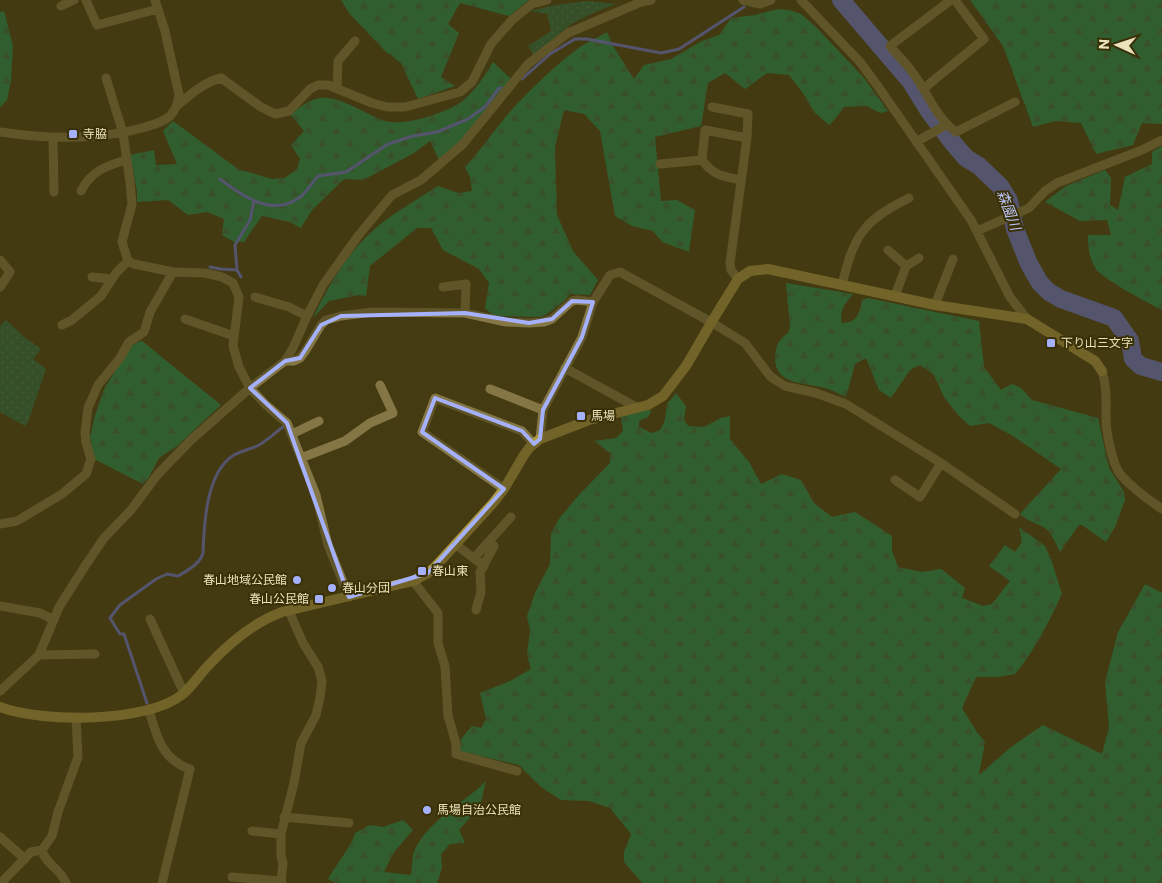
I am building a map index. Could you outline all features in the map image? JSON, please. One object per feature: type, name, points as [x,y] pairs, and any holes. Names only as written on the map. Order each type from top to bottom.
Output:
[{"type":"street","points":[[61,6],[74,0]]},
{"type":"street","points":[[86,0],[97,25],[157,4],[173,63],[179,95],[178,104]]},
{"type":"street","points":[[0,132],[54,138],[91,137],[123,133],[159,123],[197,89],[211,81],[222,78],[261,107],[275,114],[289,111],[310,89],[318,85],[337,89],[372,103],[387,107],[404,108],[460,92],[472,82],[491,44],[512,20],[532,4],[547,0]]},
{"type":"street","points":[[629,0],[641,2]]},
{"type":"street","points":[[0,691],[39,655],[59,607],[104,538],[131,510],[158,474],[191,440],[284,361],[293,348],[323,285],[392,195],[421,180],[463,144],[528,64],[568,33],[641,2],[652,0]]},
{"type":"street","points":[[743,0],[760,4],[771,0]]},
{"type":"street","points":[[801,0],[860,62],[959,202],[977,231],[1010,297],[1027,319],[1095,361],[1102,371],[1106,385],[1108,441],[1119,472],[1141,494],[1162,509]]},
{"type":"street","points":[[923,89],[984,38],[953,0],[890,46],[913,73],[936,112],[946,125],[956,132],[1015,102]]},
{"type":"street","points":[[337,89],[338,61],[355,40]]},
{"type":"street","points":[[106,78],[123,133],[130,182],[132,204],[122,242],[128,261],[173,272],[205,273],[222,277],[233,284],[239,297],[233,346],[239,367],[250,388],[288,423],[316,495],[328,545],[349,596]]},
{"type":"street","points":[[712,107],[748,114],[747,138],[730,262],[731,270],[738,279]]},
{"type":"street","points":[[916,142],[946,125]]},
{"type":"street","points":[[740,180],[717,175],[702,160],[705,130],[747,138]]},
{"type":"street","points":[[54,138],[54,192]]},
{"type":"street","points":[[977,231],[1028,208],[1045,191],[1057,183],[1142,150],[1162,140]]},
{"type":"street","points":[[81,190],[89,177],[96,172],[109,165],[126,160]]},
{"type":"street","points":[[660,164],[702,160]]},
{"type":"street","points":[[842,285],[848,257],[860,235],[885,210],[909,198]]},
{"type":"street","points":[[888,250],[906,266]]},
{"type":"street","points":[[894,296],[906,266],[919,258]]},
{"type":"street","points":[[936,305],[952,259]]},
{"type":"street","points":[[0,260],[10,272],[0,287]]},
{"type":"street","points":[[62,325],[72,320],[101,296],[116,273],[128,261]]},
{"type":"street","points":[[0,707],[29,715],[76,717],[124,714],[149,710],[167,704],[184,693],[216,658],[244,633],[270,617],[413,581],[428,573],[504,489],[524,455],[537,442],[588,420],[648,405],[663,396],[686,366],[738,279],[750,272],[768,269],[936,305],[1027,319]]},
{"type":"street","points":[[0,524],[17,521],[47,505],[86,474],[91,459],[84,433],[88,408],[98,385],[120,358],[129,342],[144,332],[150,312],[173,272]]},
{"type":"street","points":[[537,442],[543,410],[582,336],[593,302],[610,275],[620,272],[745,343],[770,376],[777,381],[786,386],[834,398],[941,463],[1016,514]]},
{"type":"street","points":[[92,277],[112,279]]},
{"type":"street","points":[[443,287],[466,284],[465,313]]},
{"type":"street","points":[[256,298],[289,307],[307,316]]},
{"type":"street","points":[[284,361],[294,361],[300,358],[320,325],[326,320],[341,316],[372,312],[465,313],[506,322],[544,322],[552,319],[572,301],[593,302]]},
{"type":"street","points":[[185,319],[234,336]]},
{"type":"street","points":[[564,368],[636,407]]},
{"type":"street","points":[[301,458],[345,441],[370,423],[393,413],[380,386]]},
{"type":"street","points":[[490,389],[543,410]]},
{"type":"street","points":[[504,489],[422,432],[435,398],[522,431],[537,442]]},
{"type":"street","points":[[292,434],[319,422]]},
{"type":"street","points":[[895,480],[920,497],[941,463]]},
{"type":"street","points":[[474,558],[511,517]]},
{"type":"street","points":[[455,544],[484,566]]},
{"type":"street","points":[[476,610],[481,592],[480,572],[494,546]]},
{"type":"street","points":[[413,581],[438,613],[438,643],[445,666],[448,716],[456,743],[456,754],[517,771]]},
{"type":"street","points":[[0,606],[40,613],[54,620]]},
{"type":"street","points":[[232,877],[282,882],[281,834],[284,817],[294,783],[301,743],[316,715],[322,681],[318,667],[303,643],[290,611]]},
{"type":"street","points":[[150,619],[184,693]]},
{"type":"street","points":[[39,655],[95,654]]},
{"type":"street","points":[[149,710],[162,748],[172,760],[190,768],[162,883]]},
{"type":"street","points":[[2,883],[31,852],[42,850],[52,836],[58,812],[78,757],[76,717]]},
{"type":"street","points":[[284,817],[349,823]]},
{"type":"street","points":[[252,830],[281,834]]},
{"type":"street","points":[[0,837],[25,858]]},
{"type":"street","points":[[42,850],[44,857],[61,874],[66,883]]},
{"type":"highlighted area","points":[[572,301],[593,302],[582,337],[543,410],[540,439],[534,444],[522,431],[435,398],[422,432],[504,489],[428,573],[349,597],[287,423],[250,388],[285,361],[300,358],[321,325],[341,316],[465,313],[529,323],[552,319]]},
{"type":"green space","points":[[341,0],[529,0],[509,16],[460,3],[448,24],[459,33],[441,77],[455,86],[418,99],[401,63],[385,51],[349,13]]},
{"type":"green space","points":[[970,0],[1162,0],[1162,124],[1142,123],[1133,145],[1096,154],[1081,123],[1056,121],[1033,127],[1003,46]]},
{"type":"green space","points":[[587,1],[616,4],[571,24],[534,55],[528,46],[551,31],[547,14],[530,11],[555,5]]},
{"type":"green space","points":[[778,9],[801,14],[816,27],[864,78],[888,111],[880,113],[867,106],[844,107],[829,125],[814,112],[805,96],[789,75],[767,73],[745,89],[725,73],[708,83],[701,126],[655,137],[661,201],[677,200],[695,210],[689,252],[662,242],[653,231],[632,226],[615,216],[600,131],[584,114],[564,110],[555,147],[557,215],[573,251],[598,280],[590,295],[571,294],[542,317],[494,316],[485,308],[489,283],[479,269],[443,250],[431,228],[417,228],[370,266],[366,296],[359,295],[329,301],[313,318],[343,265],[366,237],[382,223],[438,186],[458,193],[472,191],[470,177],[465,167],[517,104],[547,74],[580,47],[607,32],[613,46],[634,79],[644,65],[671,59],[702,41],[719,35],[731,18],[755,15]]},
{"type":"green space","points":[[4,11],[13,46],[11,81],[7,100],[0,107],[0,12]]},
{"type":"green space","points":[[493,62],[511,79],[442,166],[430,141],[414,153],[363,180],[344,179],[312,210],[301,228],[290,222],[262,216],[244,242],[234,242],[222,235],[224,219],[207,212],[188,215],[168,200],[137,202],[137,191],[130,155],[154,150],[156,165],[177,164],[163,131],[173,121],[238,169],[272,179],[285,178],[297,169],[300,159],[291,145],[304,131],[290,114],[308,102],[320,98],[336,99],[385,121],[404,122],[415,120],[449,109],[465,99],[484,77]]},
{"type":"green space","points":[[1162,146],[1162,310],[1116,284],[1096,269],[1089,252],[1088,235],[1111,235],[1107,220],[1080,221],[1045,202],[1066,186],[1105,170],[1111,178],[1110,205],[1118,210],[1125,177],[1152,164],[1152,152]]},
{"type":"green space","points":[[786,283],[853,294],[842,311],[842,323],[847,323],[854,319],[859,313],[862,300],[868,298],[979,321],[984,367],[1001,390],[1012,384],[1021,388],[1032,400],[1098,418],[1109,468],[1124,492],[1125,500],[1116,525],[1106,542],[1082,525],[1079,525],[1060,552],[1047,530],[1020,514],[1061,469],[1013,436],[989,423],[970,426],[958,415],[944,397],[934,375],[920,365],[910,370],[891,398],[879,390],[866,358],[855,364],[846,397],[825,388],[785,378],[779,373],[775,356],[778,343],[788,333],[790,327]]},
{"type":"green space","points":[[6,320],[41,349],[33,359],[46,369],[25,426],[0,412],[0,326]]},
{"type":"green space","points":[[142,341],[221,405],[177,446],[159,458],[143,484],[94,459],[90,437],[104,389],[132,344]]},
{"type":"green space","points":[[676,393],[686,406],[684,419],[688,426],[704,427],[721,418],[730,416],[730,439],[749,462],[761,484],[782,474],[801,480],[814,503],[832,517],[855,512],[892,536],[892,551],[898,567],[922,572],[941,569],[965,588],[962,598],[983,606],[992,604],[1010,581],[989,566],[1005,545],[1015,552],[1022,542],[1019,527],[1045,546],[1062,594],[1047,625],[1015,674],[997,677],[976,677],[962,708],[985,742],[979,775],[1011,747],[1043,725],[1102,754],[1109,727],[1105,682],[1118,632],[1145,584],[1162,593],[1162,883],[642,883],[624,862],[624,852],[631,834],[610,808],[589,801],[561,800],[541,787],[519,765],[459,751],[461,739],[472,726],[481,728],[486,719],[480,693],[510,681],[531,669],[527,655],[530,630],[527,616],[535,593],[550,564],[551,534],[559,519],[578,496],[610,463],[610,453],[594,441],[616,438],[623,431],[621,417],[648,409],[651,411],[648,417],[639,421],[639,427],[652,433],[660,430],[665,420],[667,404]]},
{"type":"green space","points":[[486,781],[480,806],[459,830],[465,843],[450,844],[441,854],[442,868],[437,883],[335,883],[328,879],[347,850],[355,833],[370,825],[383,827],[403,820],[413,830],[394,852],[384,872],[411,875],[414,852],[427,831]]},
{"type":"waterway","name":"森園川","points":[[841,0],[911,82],[929,111],[953,143],[966,158],[979,166],[1000,186],[1009,201],[1015,229],[1029,264],[1040,283],[1049,292],[1061,299],[1114,318],[1130,341],[1133,359],[1141,366],[1162,372]]},
{"type":"waterway","points":[[522,79],[550,54],[575,39],[587,39],[661,53],[679,49],[744,7]]},
{"type":"waterway","points":[[220,179],[238,192],[258,202],[269,205],[290,203],[303,195],[318,176],[346,172],[388,144],[413,136],[437,132],[468,119],[486,106],[499,88],[503,88]]},
{"type":"waterway","points":[[241,277],[237,270],[235,245],[250,220],[254,201]]},
{"type":"waterway","points":[[210,267],[237,270]]},
{"type":"waterway","points":[[147,703],[124,634],[120,634],[110,618],[120,605],[156,579],[167,574],[178,576],[196,564],[203,553],[208,500],[217,473],[234,455],[259,445],[284,426]]},
{"type":"place","name":"寺脇","points":[[73,134]]},
{"type":"place","name":"下り山三文字","points":[[1051,343]]},
{"type":"place","name":"馬場","points":[[581,416]]},
{"type":"place","name":"春山東","points":[[422,571]]},
{"type":"place","name":"春山地域公民館","points":[[297,580]]},
{"type":"place","name":"春山分団","points":[[332,588]]},
{"type":"place","name":"春山公民館","points":[[319,599]]},
{"type":"place","name":"馬場自治公民館","points":[[427,810]]}]
